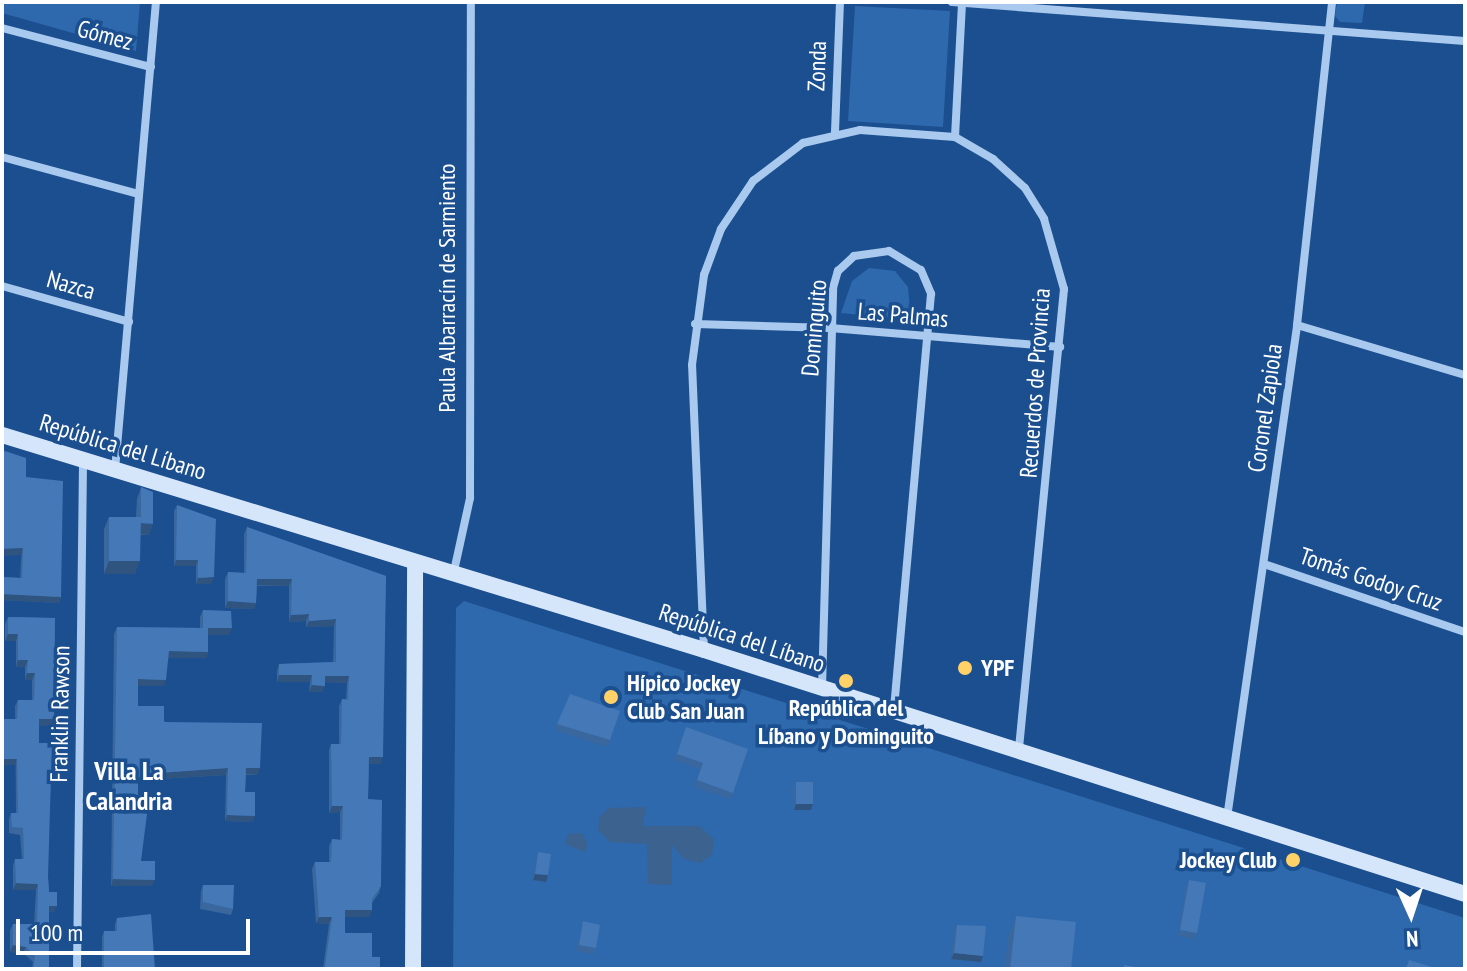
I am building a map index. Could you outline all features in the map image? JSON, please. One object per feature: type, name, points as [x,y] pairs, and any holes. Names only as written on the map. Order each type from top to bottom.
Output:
[{"type":"main road","name":"República del Líbano","points":[[2,435],[415,563],[454,571],[1465,894]]},
{"type":"main road","points":[[413,969],[415,563]]},
{"type":"street","points":[[115,470],[156,2]]},
{"type":"street","name":"Paula Albarracín de Sarmiento","points":[[454,571],[470,498],[471,2]]},
{"type":"street","name":"Zonda","points":[[835,132],[840,2]]},
{"type":"street","points":[[952,2],[1329,35],[1465,41]]},
{"type":"street","points":[[955,137],[962,2]]},
{"type":"street","name":"Coronel Zapiola","points":[[1227,818],[1297,325],[1332,2]]},
{"type":"street","name":"Gómez","points":[[2,28],[151,67]]},
{"type":"street","name":"Recuerdos de Provincia","points":[[704,650],[695,324],[711,252],[733,206],[775,160],[835,132],[955,137],[993,159],[1025,188],[1044,219],[1064,289],[1019,752]]},
{"type":"street","points":[[2,157],[138,194]]},
{"type":"street","name":"Dominguito","points":[[822,689],[830,328],[838,271],[854,256],[889,251],[908,259],[928,282],[929,338],[894,712]]},
{"type":"street","name":"Nazca","points":[[2,286],[129,322]]},
{"type":"street","name":"Las Palmas","points":[[695,324],[830,328],[1060,347]]},
{"type":"street","points":[[1297,325],[1465,375]]},
{"type":"street","name":"Franklin Rawson","points":[[77,969],[83,460]]},
{"type":"street","name":"Tomás Godoy Cruz","points":[[1264,564],[1465,632]]},
{"type":"shaded area","points":[[2,2],[140,2],[136,51],[2,13]]},
{"type":"shaded area","points":[[1337,2],[1365,2],[1362,23],[1340,22],[1335,16]]},
{"type":"shaded area","points":[[855,6],[950,11],[943,127],[848,121]]},
{"type":"shaded area","points":[[869,268],[895,271],[908,287],[911,320],[841,313],[852,281]]},
{"type":"shaded area","name":"Hípico Jockey Club San Juan","points":[[464,601],[1465,918],[1465,969],[453,969],[456,608]]},
{"type":"shaded area","points":[[646,807],[643,826],[699,826],[714,839],[712,855],[700,863],[684,859],[672,845],[672,885],[648,884],[647,844],[610,842],[598,830],[599,817],[609,808]]},
{"type":"shaded area","points":[[582,833],[588,845],[584,852],[565,844],[568,834]]},
{"type":"building","points":[[2,450],[26,458],[26,477],[63,481],[61,597],[2,594],[2,577],[22,578],[23,548],[2,549]]},
{"type":"building","points":[[141,487],[153,492],[153,524],[141,523]]},
{"type":"building","points":[[177,505],[216,519],[214,577],[198,578],[198,560],[176,560]]},
{"type":"building","points":[[109,517],[141,517],[140,561],[109,561]]},
{"type":"building","points":[[247,527],[386,576],[383,757],[369,757],[368,799],[382,800],[381,886],[372,899],[372,910],[345,910],[345,933],[372,933],[372,957],[380,957],[380,969],[325,967],[332,917],[319,917],[315,862],[331,862],[332,839],[342,840],[343,806],[332,806],[331,744],[341,744],[342,699],[348,700],[349,676],[325,676],[325,686],[312,685],[312,675],[279,675],[279,664],[336,662],[336,619],[309,621],[309,614],[291,615],[292,579],[257,579],[256,603],[228,601],[228,572],[246,573]]},
{"type":"building","points":[[203,610],[231,611],[232,628],[208,628],[208,652],[169,651],[166,680],[138,679],[138,706],[164,706],[164,722],[262,723],[260,768],[246,768],[245,792],[255,792],[255,816],[227,815],[228,768],[144,774],[138,778],[138,804],[147,814],[141,861],[155,861],[155,880],[113,879],[117,627],[203,628]]},
{"type":"building","points":[[8,617],[55,618],[54,719],[39,719],[39,743],[52,743],[48,877],[49,892],[57,892],[57,906],[49,906],[49,969],[33,969],[35,956],[26,947],[13,945],[13,924],[37,924],[38,884],[16,883],[15,859],[24,859],[23,828],[12,827],[11,813],[18,813],[17,759],[2,759],[2,719],[17,719],[18,700],[34,700],[35,673],[27,673],[28,660],[18,660],[18,634],[8,634]]},
{"type":"building","points":[[570,694],[620,711],[610,740],[557,724]]},
{"type":"building","points":[[686,727],[748,749],[733,793],[697,780],[703,763],[677,754]]},
{"type":"building","points":[[796,782],[813,782],[813,804],[796,804]]},
{"type":"building","points":[[538,852],[551,854],[548,875],[535,874]]},
{"type":"building","points":[[1189,880],[1206,883],[1197,933],[1180,930]]},
{"type":"building","points":[[203,885],[234,885],[233,909],[203,902]]},
{"type":"building","points":[[151,914],[155,969],[104,969],[104,931],[117,931],[117,918]]},
{"type":"building","points":[[1016,916],[1076,922],[1071,969],[1010,969]]},
{"type":"building","points":[[583,921],[600,925],[596,948],[579,945]]},
{"type":"building","points":[[957,925],[986,926],[983,956],[954,953]]},
{"type":"building","points":[[1409,960],[1438,969],[1406,969]]},
{"type":"place","name":"YPF","points":[[965,668]]},
{"type":"place","name":"República del Líbano y Dominguito","points":[[846,681]]},
{"type":"place","name":"Hípico Jockey Club San Juan","points":[[611,697]]},
{"type":"place","name":"Jockey Club","points":[[1293,860]]},
{"type":"district","name":"Villa La Calandria","points":[[129,786]]}]
